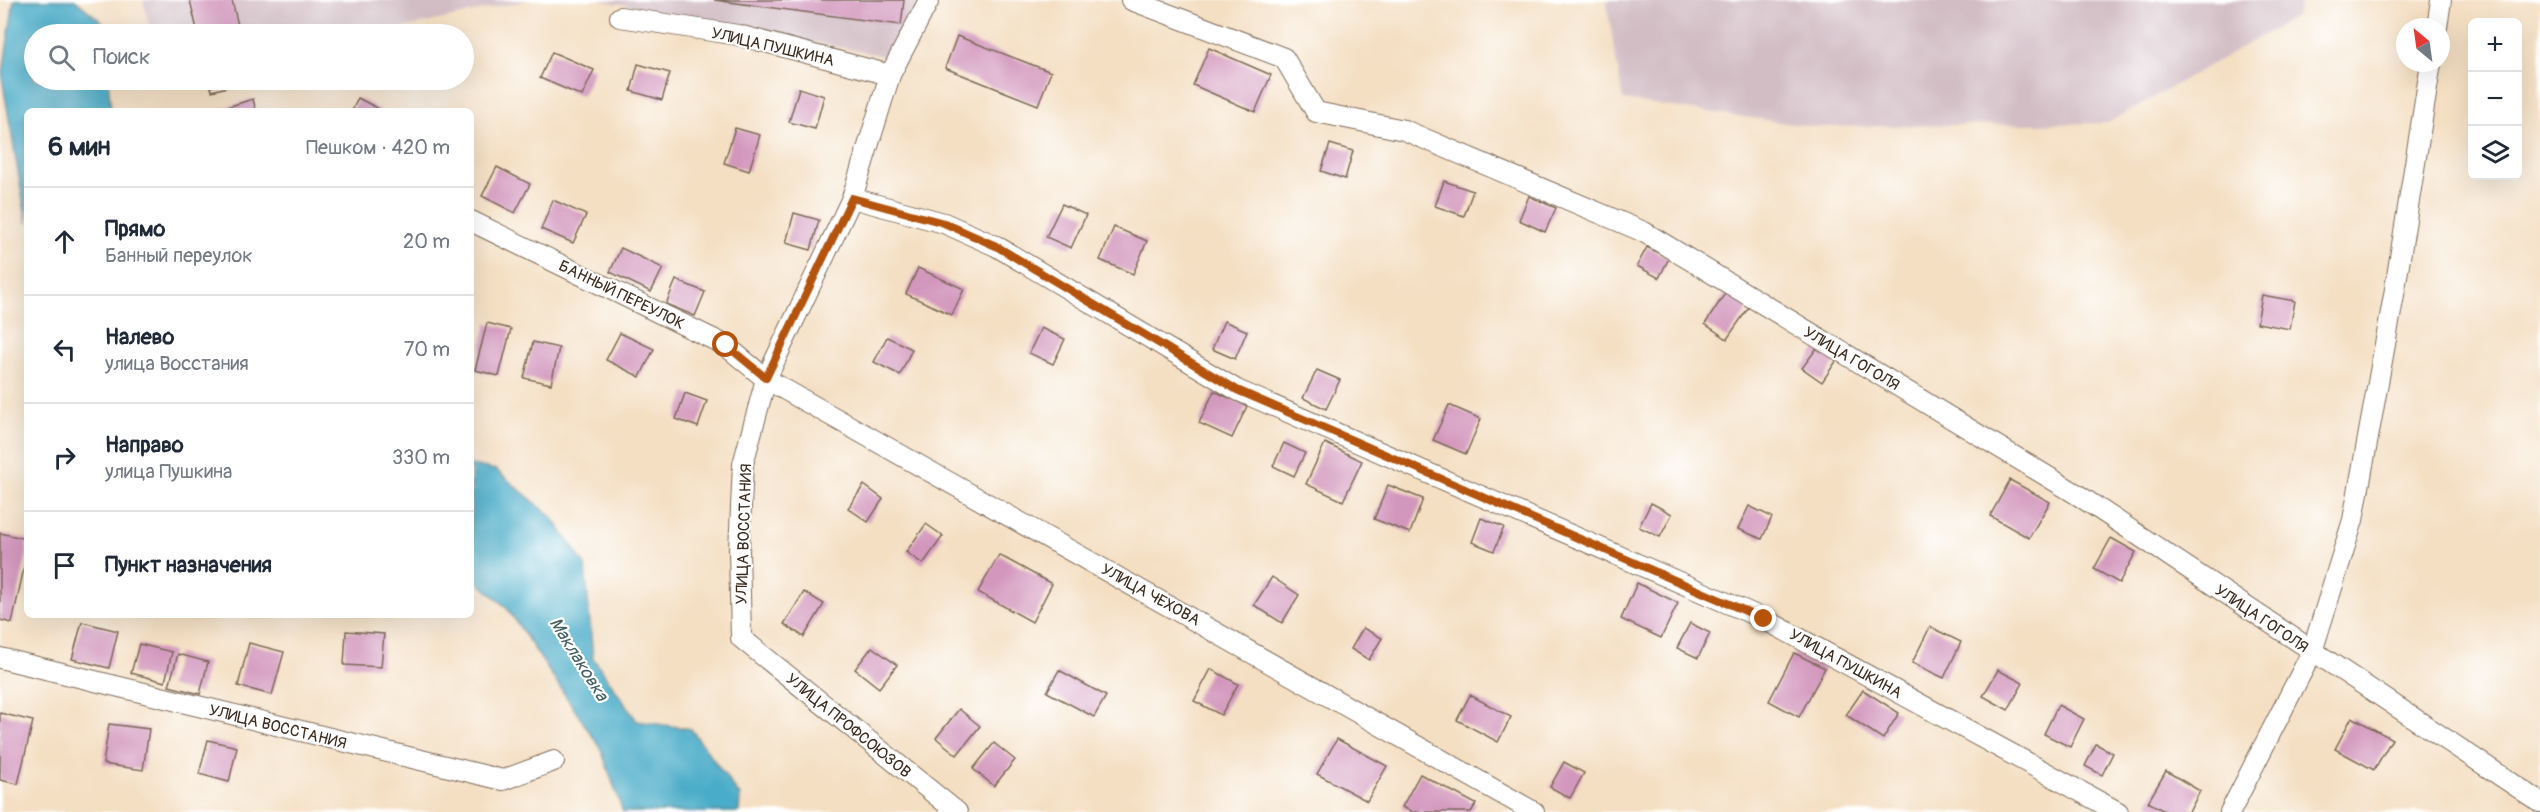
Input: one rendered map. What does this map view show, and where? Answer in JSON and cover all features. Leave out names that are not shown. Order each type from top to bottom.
[{"type":"street","name":"УЛИЦА ВОССТАНИЯ","points":[[741,638],[739,550],[742,464],[766,378],[852,198],[890,75],[928,0]]},
{"type":"street","name":"УЛИЦА ГОГОЛЯ","points":[[1131,0],[1284,58],[1316,112],[1404,130],[1644,232],[2078,495],[2540,802]]},
{"type":"street","points":[[2438,18],[2441,0]]},
{"type":"street","name":"УЛИЦА ПУШКИНА","points":[[620,17],[738,35],[890,75]]},
{"type":"street","points":[[2230,812],[2312,652],[2353,520],[2394,295],[2430,72]]},
{"type":"street","name":"УЛИЦА ПУШКИНА","points":[[852,198],[944,223],[996,246],[1237,390],[1764,619],[2118,812]]},
{"type":"street","name":"БАННЫЙ ПЕРЕУЛОК","points":[[474,222],[726,345],[766,378]]},
{"type":"street","name":"УЛИЦА ЧЕХОВА","points":[[766,378],[1534,812]]},
{"type":"street","name":"УЛИЦА ПРОФСОЮЗОВ","points":[[741,638],[957,812]]},
{"type":"street","name":"УЛИЦА ВОССТАНИЯ","points":[[0,658],[503,780],[554,761]]},
{"type":"shaded area","points":[[143,0],[528,0],[421,24],[149,24]]},
{"type":"shaded area","points":[[599,0],[932,0],[894,58]]},
{"type":"shaded area","points":[[1606,0],[2302,0],[2295,17],[2108,123],[1815,127],[1623,100]]},
{"type":"water","points":[[14,0],[75,0],[103,23],[24,24],[24,90],[109,90],[111,108],[24,108],[24,206],[2,78]]},
{"type":"water","name":"Маклаковка","points":[[474,466],[496,470],[552,517],[585,565],[593,658],[637,721],[691,729],[740,796],[739,812],[623,812],[601,749],[507,608],[474,579]]},
{"type":"building","points":[[190,0],[232,0],[238,24],[196,24]]},
{"type":"building","points":[[714,0],[904,0],[901,25]]},
{"type":"building","points":[[957,36],[1051,72],[1038,105],[945,68]]},
{"type":"building","points":[[1209,48],[1271,75],[1255,112],[1193,85]]},
{"type":"building","points":[[552,52],[594,70],[582,96],[540,78]]},
{"type":"building","points":[[638,64],[670,73],[662,100],[631,91]]},
{"type":"building","points":[[799,88],[824,96],[815,129],[789,122]]},
{"type":"building","points":[[358,98],[377,108],[353,108]]},
{"type":"building","points":[[253,99],[255,108],[224,108]]},
{"type":"building","points":[[735,128],[760,135],[749,171],[724,163]]},
{"type":"building","points":[[1330,144],[1353,151],[1345,179],[1321,171]]},
{"type":"building","points":[[497,167],[530,184],[515,213],[482,196]]},
{"type":"building","points":[[1444,181],[1473,191],[1464,216],[1435,206]]},
{"type":"building","points":[[1529,196],[1556,208],[1545,232],[1519,220]]},
{"type":"building","points":[[553,200],[586,215],[573,243],[541,229]]},
{"type":"building","points":[[1062,204],[1086,215],[1071,248],[1046,237]]},
{"type":"building","points":[[794,213],[819,220],[811,250],[786,243]]},
{"type":"building","points":[[1114,227],[1147,241],[1133,274],[1100,260]]},
{"type":"building","points":[[1647,247],[1669,258],[1659,278],[1637,266]]},
{"type":"building","points":[[621,248],[663,268],[651,292],[610,272]]},
{"type":"building","points":[[918,268],[964,289],[952,315],[906,294]]},
{"type":"building","points":[[676,280],[705,292],[695,316],[666,304]]},
{"type":"building","points":[[1726,292],[1749,307],[1727,339],[1705,324]]},
{"type":"building","points":[[2262,295],[2295,301],[2290,329],[2257,323]]},
{"type":"building","points":[[1224,321],[1247,331],[1235,359],[1212,349]]},
{"type":"building","points":[[487,323],[511,329],[499,376],[475,370]]},
{"type":"building","points":[[1041,328],[1065,339],[1053,364],[1029,353]]},
{"type":"building","points":[[620,333],[654,349],[640,377],[606,360]]},
{"type":"building","points":[[887,337],[912,349],[900,375],[874,362]]},
{"type":"building","points":[[533,342],[559,348],[551,384],[524,378]]},
{"type":"building","points":[[1820,344],[1839,357],[1822,382],[1802,368]]},
{"type":"building","points":[[1317,370],[1340,380],[1326,409],[1303,398]]},
{"type":"building","points":[[1214,391],[1247,406],[1232,438],[1199,423]]},
{"type":"building","points":[[685,393],[707,401],[698,427],[676,419]]},
{"type":"building","points":[[1449,405],[1481,419],[1466,454],[1433,440]]},
{"type":"building","points":[[1284,443],[1305,453],[1294,476],[1273,466]]},
{"type":"building","points":[[1325,443],[1362,461],[1343,501],[1306,484]]},
{"type":"building","points":[[2010,480],[2050,502],[2029,538],[1990,516]]},
{"type":"building","points":[[864,485],[883,499],[868,522],[848,508]]},
{"type":"building","points":[[1388,485],[1423,499],[1410,533],[1374,519]]},
{"type":"building","points":[[1651,503],[1672,514],[1660,537],[1639,527]]},
{"type":"building","points":[[1749,506],[1772,517],[1762,539],[1738,529]]},
{"type":"building","points":[[1481,518],[1504,527],[1494,551],[1472,542]]},
{"type":"building","points":[[926,524],[943,536],[923,564],[906,552]]},
{"type":"building","points":[[0,533],[24,538],[24,568],[12,623],[0,620]]},
{"type":"building","points":[[2111,538],[2136,552],[2119,583],[2094,569]]},
{"type":"building","points":[[999,555],[1052,584],[1032,622],[978,592]]},
{"type":"building","points":[[1272,577],[1299,595],[1282,623],[1254,605]]},
{"type":"building","points":[[1637,583],[1678,603],[1661,638],[1621,619]]},
{"type":"building","points":[[804,592],[824,604],[804,637],[784,624]]},
{"type":"building","points":[[82,622],[118,631],[109,668],[72,659]]},
{"type":"building","points":[[1690,623],[1710,633],[1698,658],[1677,648]]},
{"type":"building","points":[[1930,627],[1961,642],[1944,678],[1912,663]]},
{"type":"building","points":[[1363,628],[1382,638],[1369,660],[1351,649]]},
{"type":"building","points":[[346,631],[384,634],[381,667],[344,665]]},
{"type":"building","points":[[249,643],[284,652],[272,695],[238,686]]},
{"type":"building","points":[[139,644],[172,652],[165,682],[131,673]]},
{"type":"building","points":[[872,647],[897,665],[879,688],[855,669]]},
{"type":"building","points":[[1794,653],[1825,668],[1799,717],[1769,701]]},
{"type":"building","points":[[178,654],[208,662],[200,694],[169,686]]},
{"type":"building","points":[[1211,669],[1238,684],[1221,715],[1194,701]]},
{"type":"building","points":[[1059,670],[1106,696],[1094,717],[1047,692]]},
{"type":"building","points":[[1998,670],[2023,683],[2008,710],[1983,696]]},
{"type":"building","points":[[1863,690],[1899,713],[1883,739],[1846,715]]},
{"type":"building","points":[[1470,695],[1511,717],[1498,742],[1457,720]]},
{"type":"building","points":[[2058,705],[2084,719],[2070,747],[2044,734]]},
{"type":"building","points":[[959,709],[980,726],[957,755],[936,738]]},
{"type":"building","points":[[0,713],[33,721],[18,784],[0,780]]},
{"type":"building","points":[[2352,717],[2392,739],[2374,770],[2335,749]]},
{"type":"building","points":[[109,724],[149,729],[143,770],[103,764]]},
{"type":"building","points":[[1337,739],[1387,766],[1367,801],[1317,774]]},
{"type":"building","points":[[208,740],[237,747],[229,782],[199,774]]},
{"type":"building","points":[[994,743],[1015,760],[994,786],[973,769]]},
{"type":"building","points":[[2096,744],[2113,753],[2102,775],[2085,766]]},
{"type":"building","points":[[1564,762],[1584,773],[1570,798],[1550,787]]},
{"type":"building","points":[[2166,771],[2200,791],[2189,812],[2166,812],[2148,802]]},
{"type":"building","points":[[1420,774],[1476,804],[1471,812],[1413,812],[1402,807]]},
{"type":"route","points":[[726,345],[766,378],[852,198],[944,223],[996,246],[1237,390],[1764,619]]}]
